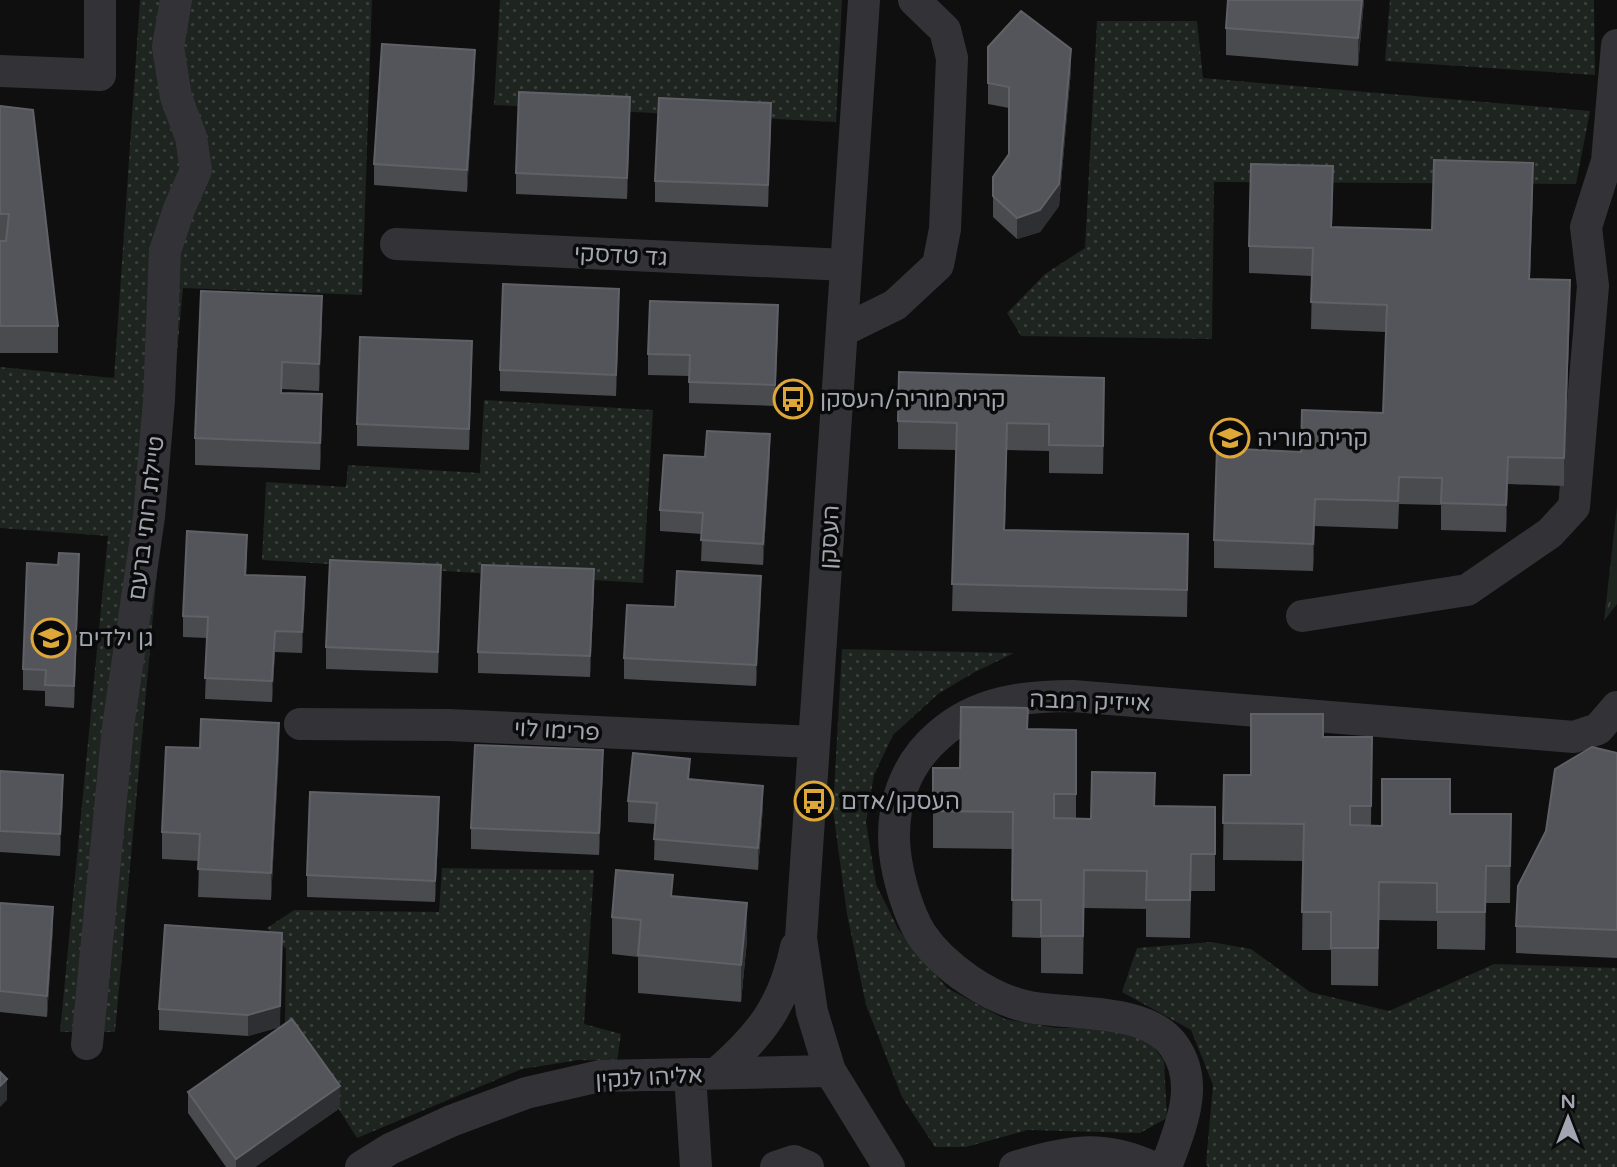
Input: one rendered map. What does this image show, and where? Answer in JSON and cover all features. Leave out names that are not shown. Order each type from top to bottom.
[{"type":"street","points":[[0,71],[100,75],[100,0]]},
{"type":"street","name":"טיילת רותי ברעם","points":[[87,1044],[118,727],[149,517],[159,400],[165,251],[195,170],[191,137],[176,97],[167,47],[176,0]]},
{"type":"street","name":"העסקן","points":[[864,0],[802,914],[803,960],[812,1012],[830,1071],[889,1167]]},
{"type":"street","points":[[842,331],[895,305],[938,265],[945,229],[952,58],[945,30],[932,5]]},
{"type":"street","points":[[1302,615],[1467,590],[1550,533],[1574,507],[1593,286],[1586,227],[1607,161],[1617,46]]},
{"type":"street","name":"גד טדסקי","points":[[396,244],[846,265]]},
{"type":"street","name":"אייזיק רמבה","points":[[1166,1167],[1188,1095],[1186,1071],[1174,1045],[1155,1028],[1126,1019],[1028,1007],[1000,998],[969,981],[921,934],[898,874],[893,831],[898,800],[907,775],[923,749],[945,729],[971,713],[1002,701],[1033,696],[1073,696],[1574,737],[1598,729],[1617,706]]},
{"type":"street","name":"פרימו לוי","points":[[300,724],[448,725],[813,742]]},
{"type":"street","points":[[696,1167],[704,1074],[749,1045],[768,1020],[784,991],[793,965],[802,914]]},
{"type":"street","name":"אליהו לנקין","points":[[361,1167],[390,1149],[451,1121],[526,1093],[600,1076],[830,1071]]},
{"type":"street","points":[[1015,1167],[1057,1154],[1088,1151],[1128,1156],[1152,1167]]},
{"type":"street","points":[[776,1167],[794,1161],[808,1167]]},
{"type":"green space","points":[[140,0],[372,0],[362,295],[183,288],[115,1032],[60,1032],[108,536],[0,528],[0,367],[114,378]]},
{"type":"green space","points":[[500,0],[842,0],[836,122],[494,105]]},
{"type":"green space","points":[[1390,0],[1594,0],[1595,75],[1385,61]]},
{"type":"green space","points":[[1097,21],[1197,21],[1203,78],[1590,111],[1576,184],[1214,182],[1212,339],[1021,336],[1007,313],[1045,274],[1085,248]]},
{"type":"green space","points":[[484,400],[653,410],[643,583],[262,560],[266,482],[346,487],[348,465],[480,473]]},
{"type":"green space","points":[[1617,506],[1617,604],[1604,621]]},
{"type":"green space","points":[[842,649],[1014,653],[938,694],[893,735],[874,775],[866,822],[876,884],[898,929],[947,988],[1005,1019],[1057,1028],[1121,1028],[1150,1042],[1164,1061],[1167,1118],[1140,1133],[1028,1130],[966,1147],[935,1147],[902,1097],[866,1005],[847,914],[833,810]]},
{"type":"green space","points":[[442,868],[594,870],[584,1024],[621,1034],[617,1061],[579,1060],[522,1069],[357,1138],[285,1024],[286,949],[267,928],[294,910],[439,912]]},
{"type":"green space","points":[[1211,942],[1251,949],[1310,992],[1389,1011],[1494,964],[1617,968],[1617,1167],[1208,1167],[1206,1163],[1213,1085],[1191,1030],[1122,992],[1137,948]]},
{"type":"building","points":[[1228,0],[1362,0],[1358,38],[1226,28]]},
{"type":"building","points":[[1021,11],[1071,49],[1059,184],[1040,210],[1017,218],[993,196],[993,177],[1009,154],[1009,87],[988,83],[988,47]]},
{"type":"building","points":[[382,44],[475,50],[467,170],[374,164]]},
{"type":"building","points":[[519,92],[630,97],[627,178],[516,173]]},
{"type":"building","points":[[659,98],[771,103],[768,185],[655,181]]},
{"type":"building","points":[[0,106],[33,110],[58,326],[0,326],[0,241],[6,241],[9,214],[0,214]]},
{"type":"building","points":[[1434,160],[1533,163],[1529,279],[1570,280],[1564,458],[1508,457],[1506,505],[1441,503],[1442,478],[1399,477],[1398,501],[1315,499],[1313,544],[1214,540],[1217,448],[1301,452],[1302,410],[1383,413],[1387,305],[1311,302],[1313,248],[1249,246],[1251,164],[1333,166],[1331,227],[1432,230]]},
{"type":"building","points":[[503,284],[619,289],[616,375],[500,370]]},
{"type":"building","points":[[201,291],[322,296],[319,364],[282,362],[281,393],[322,394],[320,443],[195,438]]},
{"type":"building","points":[[650,301],[778,305],[775,385],[689,382],[690,355],[648,354]]},
{"type":"building","points":[[360,337],[472,341],[469,429],[357,424]]},
{"type":"building","points":[[899,372],[1104,378],[1103,446],[1049,445],[1049,424],[1007,423],[1004,530],[1188,534],[1187,590],[952,584],[957,423],[898,421]]},
{"type":"building","points":[[707,431],[770,434],[763,544],[701,540],[703,513],[660,510],[664,455],[705,457]]},
{"type":"building","points":[[187,531],[247,535],[245,575],[305,577],[302,632],[275,631],[272,681],[205,678],[208,617],[183,616]]},
{"type":"building","name":"גן ילדים","points":[[59,553],[79,554],[74,686],[45,685],[46,670],[23,669],[27,563],[58,565]]},
{"type":"building","points":[[330,560],[441,565],[438,652],[326,647]]},
{"type":"building","points":[[482,565],[594,569],[590,656],[478,652]]},
{"type":"building","points":[[677,571],[761,576],[756,665],[624,658],[627,605],[675,607]]},
{"type":"building","points":[[961,707],[1028,708],[1027,729],[1076,730],[1076,794],[1054,794],[1054,818],[1091,819],[1092,772],[1155,773],[1154,806],[1215,807],[1215,854],[1191,854],[1190,900],[1146,900],[1147,871],[1084,870],[1083,936],[1041,936],[1041,900],[1012,900],[1013,812],[933,811],[933,768],[960,768]]},
{"type":"building","points":[[1251,714],[1323,714],[1323,737],[1372,737],[1371,806],[1350,806],[1350,825],[1382,826],[1382,779],[1450,779],[1450,814],[1511,814],[1510,866],[1486,866],[1485,912],[1437,912],[1437,883],[1379,882],[1378,948],[1331,948],[1331,912],[1302,912],[1304,824],[1223,823],[1224,775],[1251,775]]},
{"type":"building","points":[[201,719],[279,723],[271,873],[198,869],[200,834],[162,832],[166,747],[200,748]]},
{"type":"building","points":[[475,745],[603,750],[599,833],[471,828]]},
{"type":"building","points":[[1592,747],[1617,753],[1617,930],[1516,926],[1518,886],[1546,831],[1555,769]]},
{"type":"building","points":[[633,753],[690,759],[688,779],[763,786],[758,848],[654,839],[657,803],[628,801]]},
{"type":"building","points":[[0,771],[63,775],[60,834],[0,831]]},
{"type":"building","points":[[310,792],[439,797],[435,881],[307,875]]},
{"type":"building","points":[[616,870],[673,875],[671,896],[747,903],[741,965],[638,955],[641,920],[612,917]]},
{"type":"building","points":[[0,903],[53,907],[47,996],[0,991]]},
{"type":"building","points":[[165,925],[282,933],[280,1006],[248,1015],[159,1009]]},
{"type":"building","points":[[292,1019],[340,1086],[236,1159],[188,1092]]},
{"type":"building","points":[[0,1072],[7,1079],[0,1086]]},
{"type":"place","name":"קרית מוריה/העסקן","points":[[793,399]]},
{"type":"place","name":"קרית מוריה","points":[[1230,438]]},
{"type":"place","name":"גן ילדים","points":[[51,638]]},
{"type":"place","name":"העסקן/אדם","points":[[814,801]]}]
